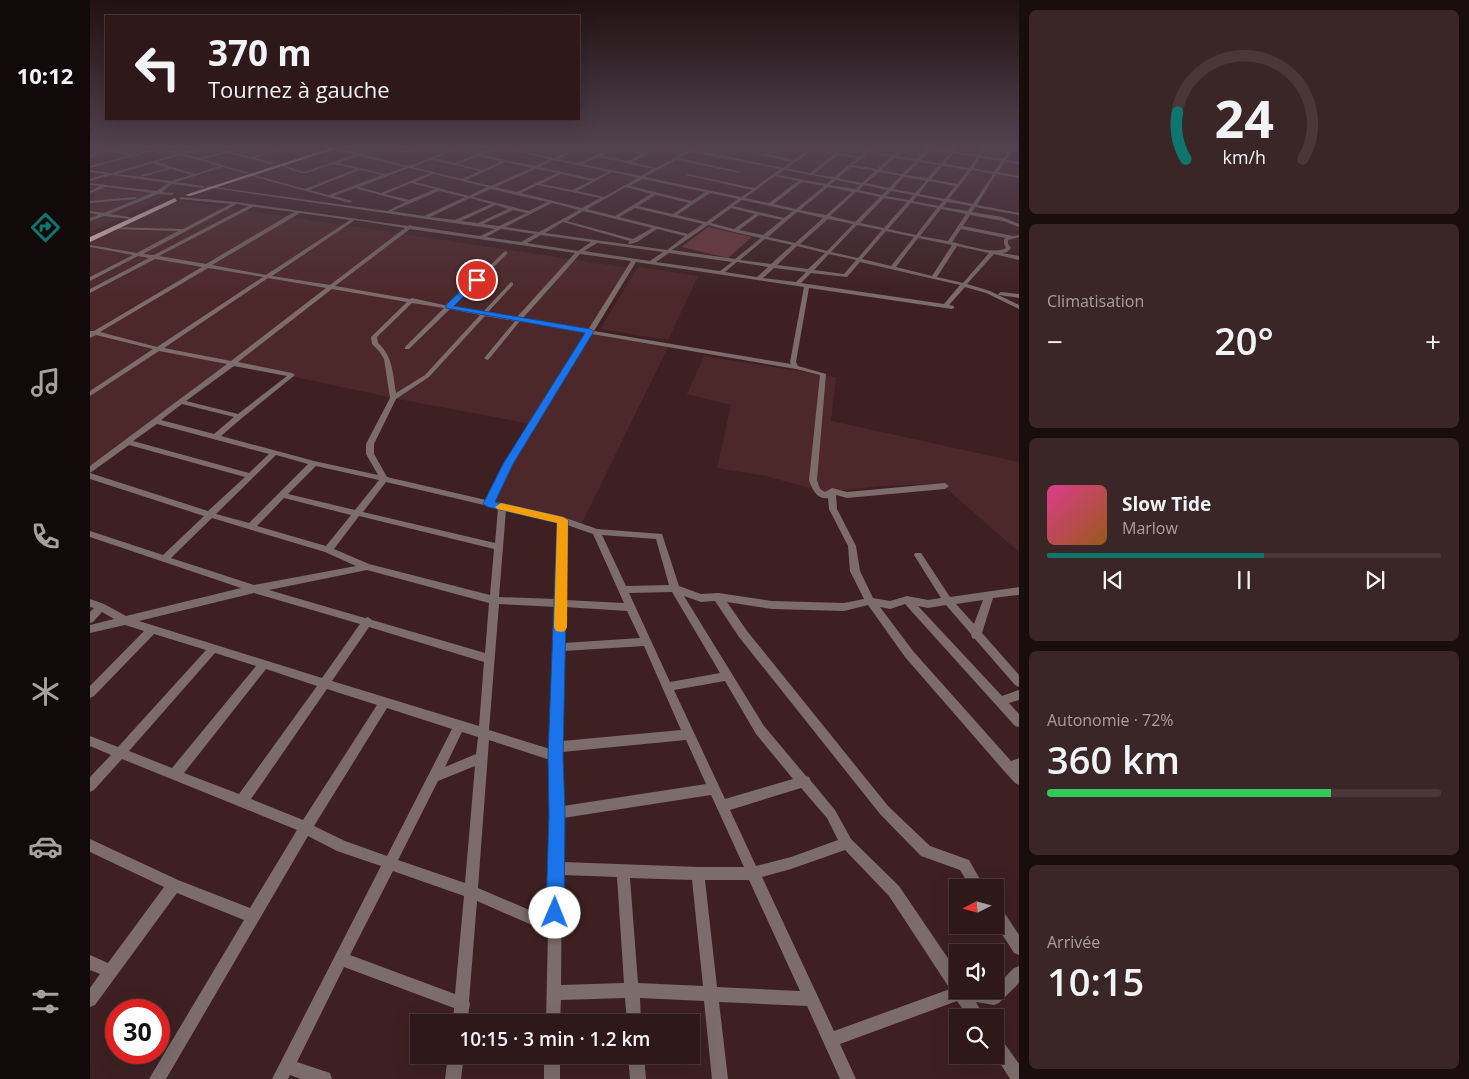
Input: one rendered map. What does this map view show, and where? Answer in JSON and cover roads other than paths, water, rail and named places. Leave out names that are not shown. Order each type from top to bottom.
[{"type":"highway","points":[[90,238],[128,218],[174,198]]},
{"type":"highway","points":[[90,238],[174,198]]},
{"type":"street","points":[[198,198],[354,219],[952,307]]},
{"type":"street","points":[[288,198],[845,276],[913,198]]},
{"type":"street","points":[[314,202],[323,198]]},
{"type":"street","points":[[338,198],[388,212],[418,198]]},
{"type":"street","points":[[396,198],[410,202]]},
{"type":"street","points":[[90,470],[234,364],[408,228],[424,217],[466,198]]},
{"type":"street","points":[[474,198],[531,213]]},
{"type":"street","points":[[536,198],[689,236]]},
{"type":"street","points":[[521,244],[603,198]]},
{"type":"street","points":[[615,218],[647,198]]},
{"type":"street","points":[[667,202],[672,198]]},
{"type":"street","points":[[674,198],[693,203]]},
{"type":"street","points":[[674,215],[700,198]]},
{"type":"street","points":[[738,198],[1019,258]]},
{"type":"street","points":[[770,205],[778,198]]},
{"type":"street","points":[[721,273],[812,198]]},
{"type":"street","points":[[758,279],[848,198]]},
{"type":"street","points":[[797,284],[881,198]]},
{"type":"street","points":[[894,198],[1006,220]]},
{"type":"street","points":[[937,198],[1019,214]]},
{"type":"street","points":[[949,244],[977,198]]},
{"type":"street","points":[[981,198],[997,216],[1019,226]]},
{"type":"street","points":[[90,202],[138,199]]},
{"type":"street","points":[[90,220],[138,199]]},
{"type":"street","points":[[651,263],[741,199]]},
{"type":"street","points":[[892,268],[945,200]]},
{"type":"street","points":[[480,238],[551,202]]},
{"type":"street","points":[[90,279],[236,203]]},
{"type":"street","points":[[306,213],[321,203]]},
{"type":"street","points":[[456,222],[495,204]]},
{"type":"street","points":[[90,291],[251,205]]},
{"type":"street","points":[[634,206],[964,285],[988,292],[1018,305]]},
{"type":"street","points":[[654,211],[660,206]]},
{"type":"street","points":[[730,207],[786,220]]},
{"type":"street","points":[[478,225],[513,208]]},
{"type":"street","points":[[90,212],[128,218]]},
{"type":"street","points":[[92,333],[298,212]]},
{"type":"street","points":[[734,231],[758,214]]},
{"type":"street","points":[[90,394],[354,219]]},
{"type":"street","points":[[564,221],[634,241]]},
{"type":"street","points":[[960,227],[1017,237]]},
{"type":"street","points":[[114,228],[185,230]]},
{"type":"street","points":[[627,245],[656,228]]},
{"type":"street","points":[[944,306],[992,253],[1005,251],[1009,248],[1006,244],[1006,239],[1017,237]]},
{"type":"street","points":[[487,358],[578,253],[596,241]]},
{"type":"street","points":[[933,278],[955,245]]},
{"type":"street","points":[[90,246],[483,312],[796,367],[823,374],[814,480],[820,494],[825,496],[832,492],[847,495],[945,486]]},
{"type":"street","points":[[407,348],[505,253]]},
{"type":"street","points":[[488,504],[508,464],[634,261]]},
{"type":"street","points":[[384,479],[370,454],[370,444],[393,398],[427,376],[510,284]]},
{"type":"street","points":[[796,367],[793,362],[807,286]]},
{"type":"street","points":[[988,292],[1019,296]]},
{"type":"street","points":[[393,398],[388,359],[375,344],[374,337],[412,300]]},
{"type":"street","points":[[92,333],[292,375],[239,416],[216,437]]},
{"type":"street","points":[[181,402],[239,416]]},
{"type":"street","points":[[155,421],[314,463],[563,520],[596,532],[659,536],[674,588],[760,730],[831,814],[847,843],[894,891],[949,975]]},
{"type":"street","points":[[127,442],[250,476]]},
{"type":"street","points":[[164,560],[275,452]]},
{"type":"street","points":[[250,527],[314,463]]},
{"type":"street","points":[[90,476],[211,516],[328,550],[367,568],[494,600],[630,607]]},
{"type":"street","points":[[328,550],[384,479]]},
{"type":"street","points":[[832,492],[833,510],[852,546],[855,571],[870,600],[910,654],[1014,766],[1019,779]]},
{"type":"street","points":[[282,495],[498,547]]},
{"type":"street","points":[[461,1014],[502,507]]},
{"type":"street","points":[[553,1014],[557,813],[556,752],[563,520]]},
{"type":"street","points":[[596,532],[848,1079]]},
{"type":"street","points":[[90,534],[254,589],[368,621],[490,659]]},
{"type":"street","points":[[918,555],[946,600],[1019,682]]},
{"type":"street","points":[[90,629],[254,589],[367,568]]},
{"type":"street","points":[[623,590],[674,588],[701,598],[718,597],[772,605],[844,607],[870,600],[890,606],[907,600],[928,604],[1019,591]]},
{"type":"street","points":[[976,635],[989,595]]},
{"type":"street","points":[[718,597],[744,634],[884,810],[926,851],[964,865],[973,879]]},
{"type":"street","points":[[907,600],[1019,722]]},
{"type":"street","points":[[90,603],[102,607],[126,621],[460,726],[556,752],[689,734]]},
{"type":"street","points":[[90,619],[102,607]]},
{"type":"street","points":[[242,801],[368,621]]},
{"type":"street","points":[[90,694],[152,629]]},
{"type":"street","points":[[560,647],[646,642]]},
{"type":"street","points":[[90,786],[214,648]]},
{"type":"street","points":[[175,774],[264,664]]},
{"type":"street","points":[[668,687],[726,676]]},
{"type":"street","points":[[1000,702],[1019,695]]},
{"type":"street","points":[[157,1079],[252,916],[385,702]]},
{"type":"street","points":[[324,1079],[283,1073],[460,726]]},
{"type":"street","points":[[90,741],[242,801],[342,846],[471,892],[555,928]]},
{"type":"street","points":[[434,777],[482,757]]},
{"type":"street","points":[[722,806],[805,781]]},
{"type":"street","points":[[557,813],[714,789]]},
{"type":"street","points":[[556,868],[698,874],[753,873],[791,863],[847,843]]},
{"type":"street","points":[[90,845],[174,884],[252,916]]},
{"type":"street","points":[[623,871],[634,1014]]},
{"type":"street","points":[[698,874],[720,1079]]},
{"type":"street","points":[[90,1000],[174,884]]},
{"type":"street","points":[[1004,925],[1019,948]]},
{"type":"street","points":[[341,959],[463,1004]]},
{"type":"street","points":[[90,962],[110,972]]},
{"type":"street","points":[[1004,988],[1019,973]]},
{"type":"street","points":[[554,993],[632,990],[811,999]]},
{"type":"street","points":[[830,1040],[949,994]]},
{"type":"street","points":[[1004,1056],[1019,1078]]},
{"type":"street","points":[[453,1079],[455,1064]]},
{"type":"street","points":[[552,1064],[552,1079]]},
{"type":"street","points":[[637,1064],[638,1079]]}]
